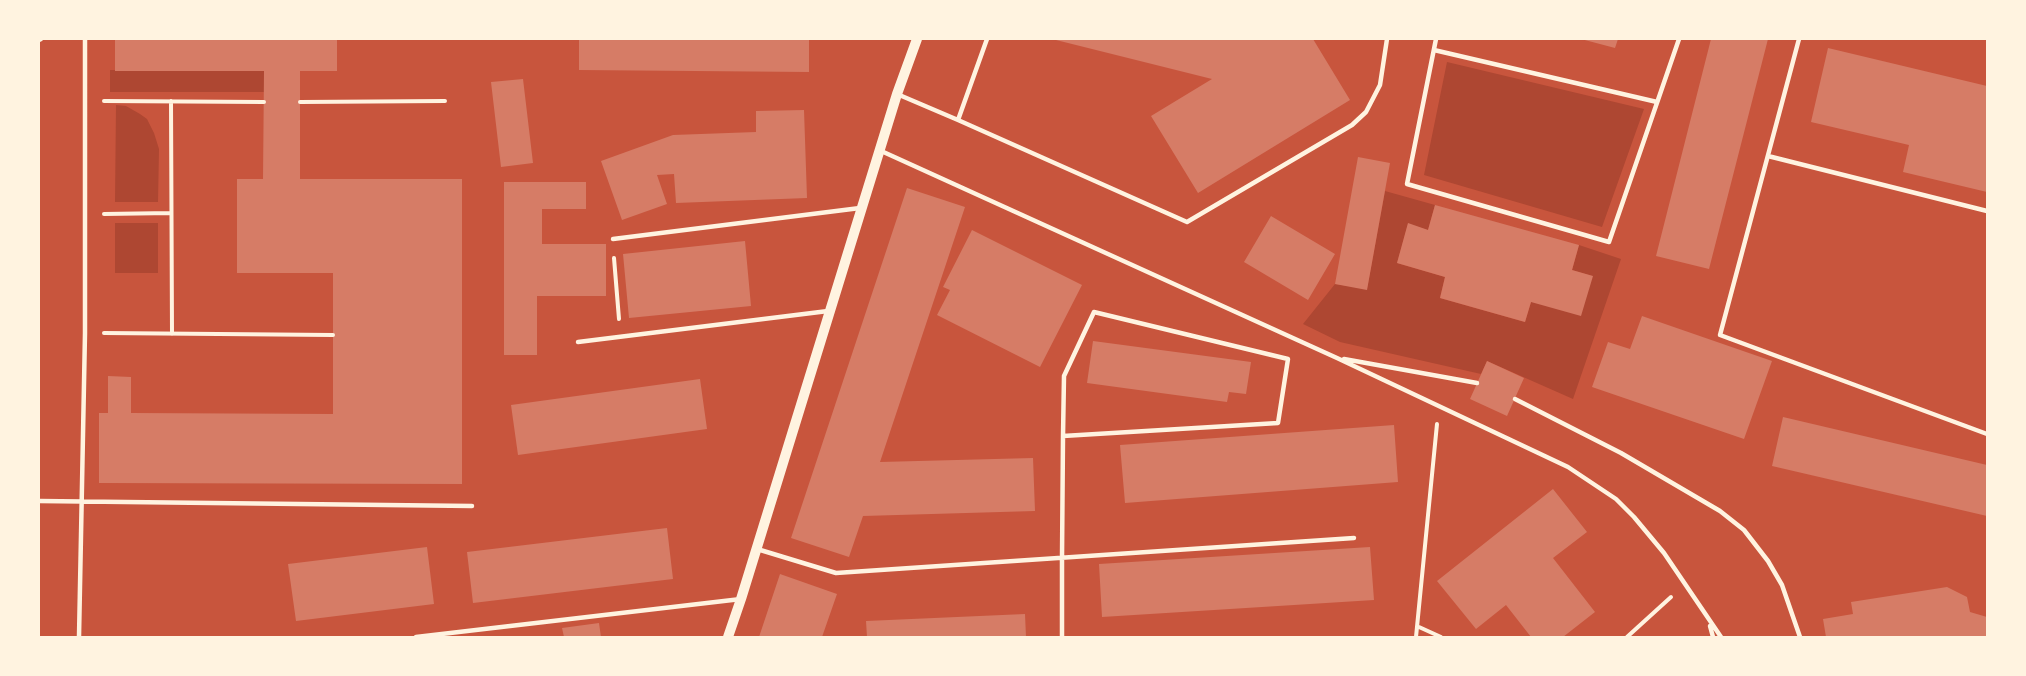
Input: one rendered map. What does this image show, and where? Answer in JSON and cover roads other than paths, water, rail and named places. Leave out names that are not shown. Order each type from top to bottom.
[{"type":"street","points":[[728,637],[879,150],[917,39]]},
{"type":"lane","points":[[79,637],[85,333],[85,39]]},
{"type":"lane","points":[[958,120],[987,39]]},
{"type":"lane","points":[[897,94],[1187,222],[1352,125],[1366,112],[1380,84],[1387,39]]},
{"type":"lane","points":[[1436,39],[1407,184],[1609,242],[1679,39]]},
{"type":"lane","points":[[1799,39],[1720,335],[1987,434]]},
{"type":"lane","points":[[1434,50],[1657,102]]},
{"type":"lane","points":[[879,150],[1337,358],[1568,467],[1616,499],[1634,517],[1664,553],[1721,637]]},
{"type":"lane","points":[[1768,156],[1987,211]]},
{"type":"lane","points":[[613,239],[862,208]]},
{"type":"lane","points":[[578,342],[830,310]]},
{"type":"lane","points":[[1062,637],[1062,558],[1063,436],[1064,376],[1094,312],[1288,359],[1278,423],[1063,436]]},
{"type":"lane","points":[[1337,358],[1477,383]]},
{"type":"lane","points":[[1515,399],[1621,453],[1720,511],[1744,530],[1768,561],[1782,585],[1800,637]]},
{"type":"lane","points":[[39,501],[472,506]]},
{"type":"lane","points":[[757,549],[836,573],[1354,538]]},
{"type":"lane","points":[[416,637],[741,599]]},
{"type":"lane","points":[[1710,623],[1713,637]]}]
